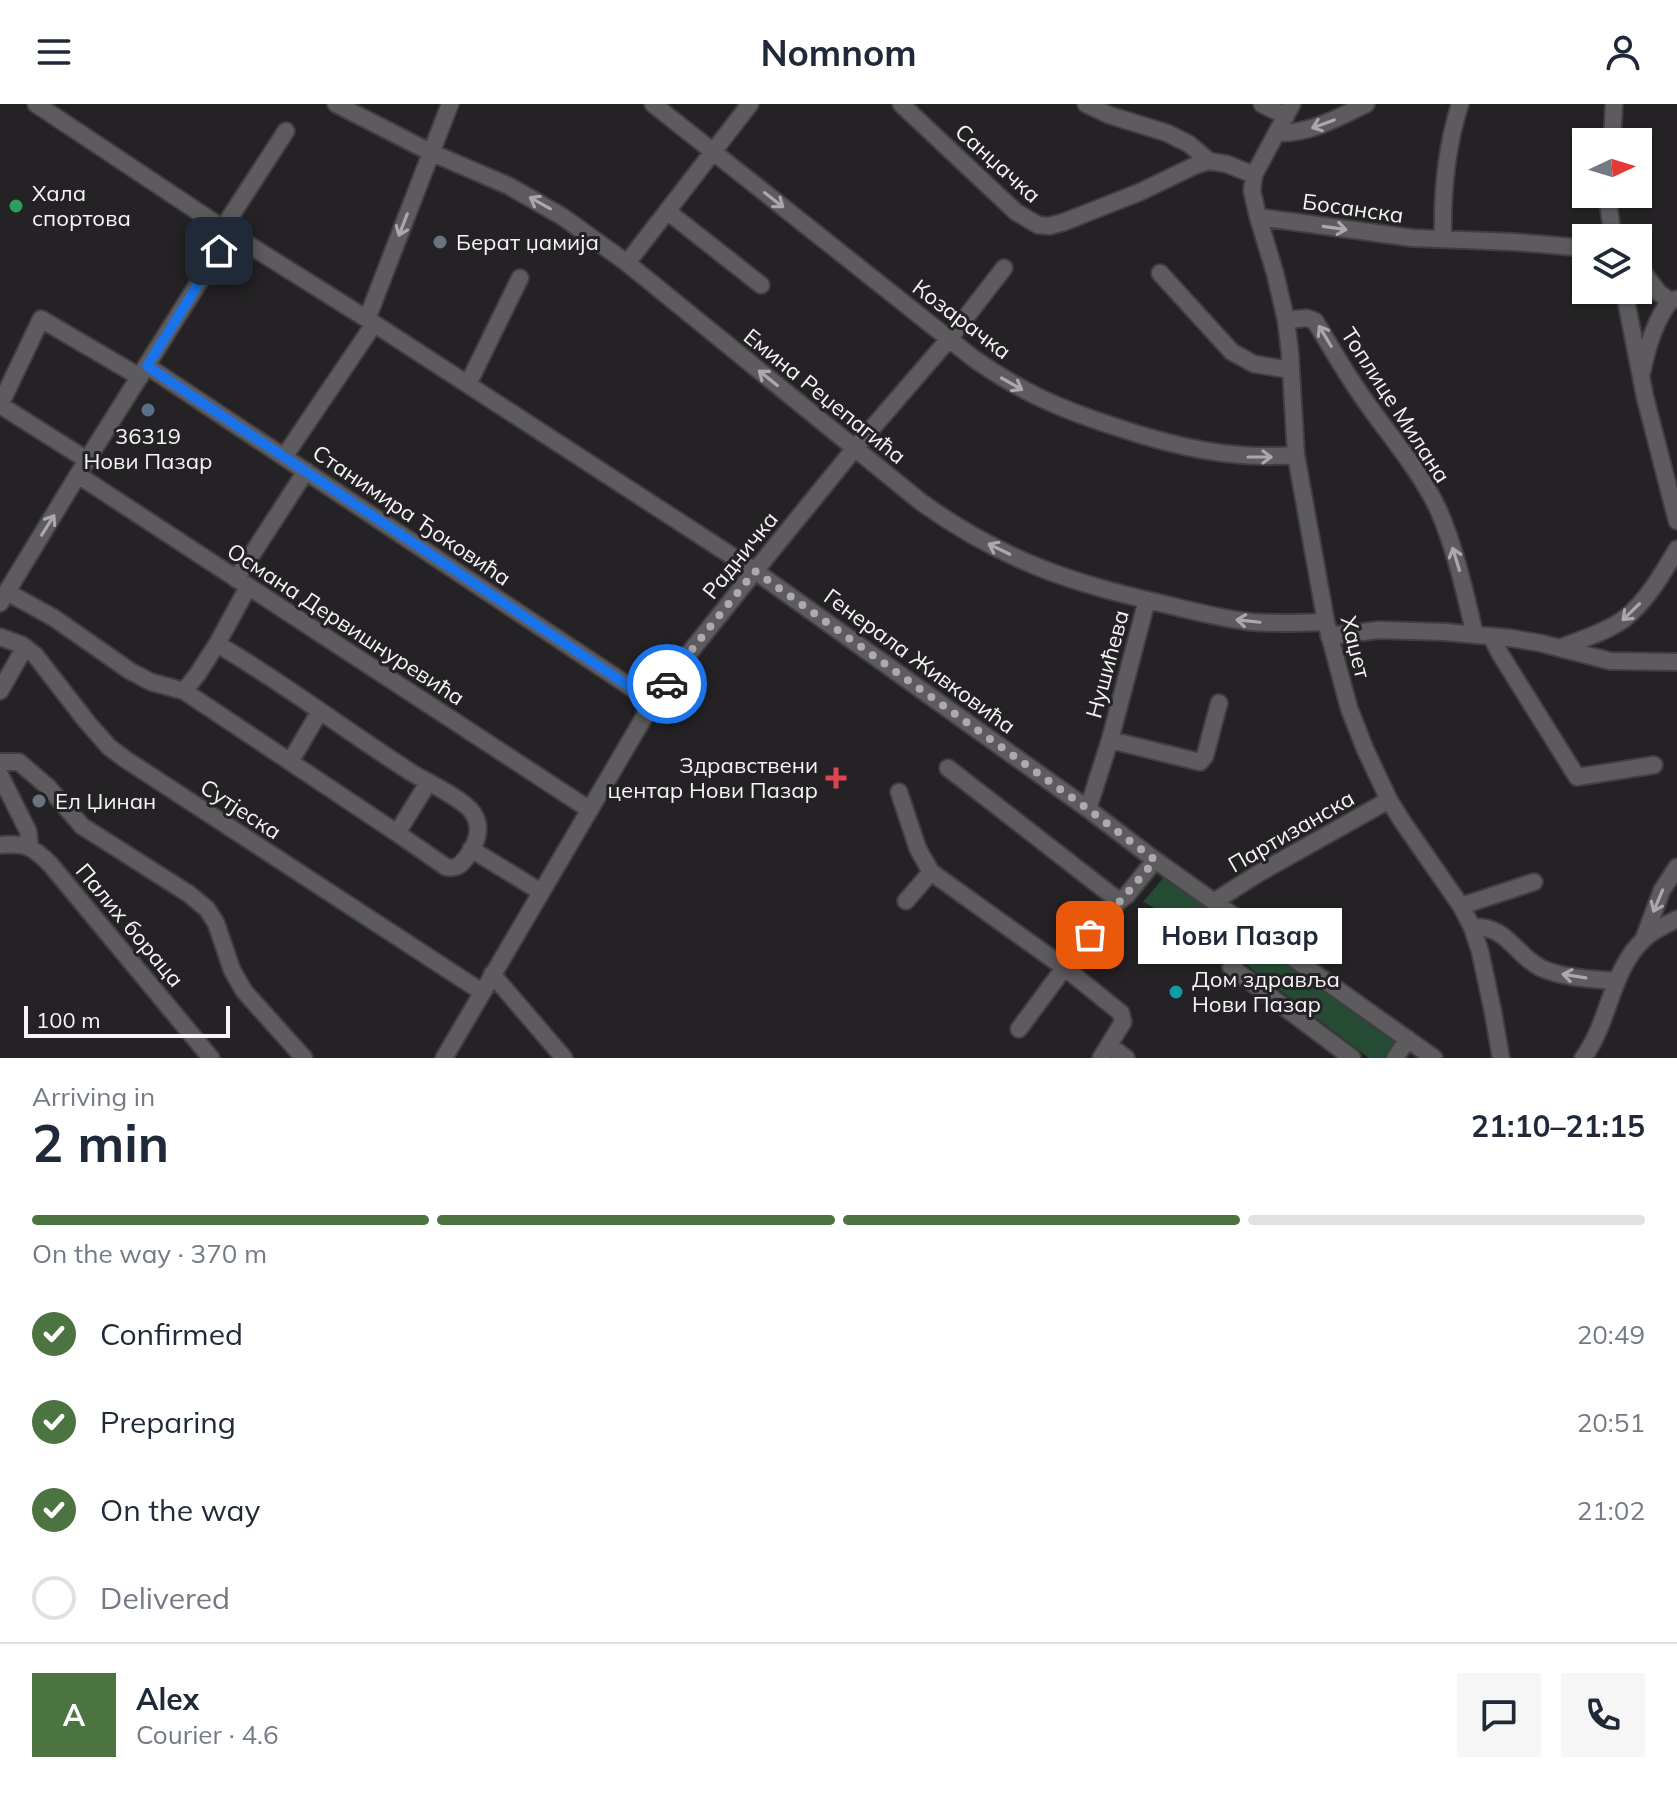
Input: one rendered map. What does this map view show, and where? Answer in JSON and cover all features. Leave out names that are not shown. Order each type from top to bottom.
[{"type":"street","name":"Генерала Живковића","points":[[36,104],[226,231],[755,571],[1434,1058]]},
{"type":"street","name":"Емина Реџепагића","points":[[336,104],[430,152],[509,186],[577,227],[627,263],[921,502],[987,543],[1040,568],[1147,600],[1237,620],[1327,629],[1510,638],[1562,647],[1610,661],[1677,662]]},
{"type":"street","points":[[284,457],[370,322],[450,104]]},
{"type":"street","name":"Козарачка","points":[[653,104],[949,339],[1020,389],[1056,406],[1162,442],[1257,457],[1296,455]]},
{"type":"street","points":[[627,263],[750,104]]},
{"type":"street","name":"Санџачка","points":[[901,104],[1016,212],[1038,225],[1064,222],[1209,161]]},
{"type":"street","points":[[1086,104],[1109,115],[1167,133],[1189,144],[1209,161],[1227,164],[1254,175],[1289,110],[1262,104]]},
{"type":"street","points":[[1277,133],[1302,131],[1366,104]]},
{"type":"street","points":[[1443,238],[1446,164],[1460,104]]},
{"type":"street","points":[[1613,128],[1614,104]]},
{"type":"street","points":[[219,646],[463,804],[474,814],[478,833],[462,862],[452,868],[446,867],[184,691],[151,682],[54,618],[4,597],[144,371],[286,131]]},
{"type":"street","name":"Хаџет","points":[[1254,175],[1252,191],[1286,320],[1296,455],[1327,629],[1349,708],[1389,800],[1472,927],[1501,1058]]},
{"type":"street","points":[[667,211],[761,285]]},
{"type":"street","name":"Босанска","points":[[1258,217],[1413,238],[1572,247]]},
{"type":"street","name":"Радничка","points":[[444,1058],[653,702],[755,571],[949,339],[1004,268]]},
{"type":"street","points":[[1160,273],[1232,352],[1254,364],[1291,370]]},
{"type":"street","points":[[468,384],[520,278]]},
{"type":"street","points":[[1641,377],[1657,323],[1673,300],[1659,293],[1652,284]]},
{"type":"street","points":[[1627,304],[1641,377],[1677,521]]},
{"type":"street","name":"Топлице Милана","points":[[1286,320],[1307,318],[1315,321],[1356,388],[1421,478],[1439,511],[1483,636],[1506,663],[1577,777],[1654,765]]},
{"type":"street","name":"Станимира Ђоковића","points":[[87,460],[0,405],[41,319],[144,371],[284,457],[653,702]]},
{"type":"street","points":[[184,691],[219,646],[242,583],[306,471]]},
{"type":"street","name":"Османа Дервишнуревића","points":[[78,475],[590,810]]},
{"type":"street","points":[[1562,647],[1625,618],[1652,588],[1677,549]]},
{"type":"street","name":"Нушићева","points":[[1088,809],[1110,740],[1147,600]]},
{"type":"street","name":"Сутјеска","points":[[0,637],[25,647],[43,663],[74,707],[116,753],[482,992]]},
{"type":"street","points":[[0,691],[25,647]]},
{"type":"street","name":"Нушићева","points":[[1110,740],[1200,762],[1205,756],[1219,703]]},
{"type":"street","points":[[290,762],[320,711]]},
{"type":"street","points":[[0,762],[19,762],[48,787],[82,826],[189,894],[207,909],[216,923],[232,970],[244,991],[304,1058]]},
{"type":"street","points":[[948,768],[1119,901]]},
{"type":"street","points":[[0,775],[28,831],[30,847]]},
{"type":"street","points":[[397,833],[428,783]]},
{"type":"street","points":[[899,792],[918,849],[931,872],[1065,968],[1121,1013],[1123,1022],[1106,1052],[1126,1058]]},
{"type":"street","name":"Партизанска","points":[[1215,901],[1389,800]]},
{"type":"street","points":[[0,845],[23,844],[30,847]]},
{"type":"street","name":"Палих бораца","points":[[30,847],[50,864],[211,1058]]},
{"type":"street","points":[[471,849],[541,892]]},
{"type":"street","points":[[1019,1029],[1065,968],[1155,860]]},
{"type":"street","points":[[1583,1058],[1601,1026],[1616,981],[1644,938],[1662,890],[1677,867]]},
{"type":"street","points":[[906,901],[931,872]]},
{"type":"street","points":[[1461,906],[1534,882]]},
{"type":"street","points":[[1644,938],[1677,919]]},
{"type":"street","points":[[1472,927],[1497,931],[1534,964],[1550,972],[1616,981]]},
{"type":"street","points":[[1258,933],[1231,967],[1332,1052],[1352,1058]]},
{"type":"street","points":[[492,974],[562,1057]]},
{"type":"street","points":[[1395,1058],[1408,1039]]},
{"type":"green space","points":[[1170,870],[1401,1034],[1384,1058],[1369,1058],[1178,913],[1168,915],[1143,902]]},
{"type":"way so far","points":[[667,684],[755,571],[1155,860],[1090,935]]},
{"type":"place","name":"Хала спортова","points":[[16,206]]},
{"type":"place","name":"Берат џамија","points":[[440,242]]},
{"type":"place","name":"36319 Нови Пазар","points":[[148,410]]},
{"type":"place","name":"Здравствени центар Нови Пазар","points":[[836,778]]},
{"type":"place","name":"Ел Џинан","points":[[39,801]]},
{"type":"place","name":"Нови Пазар","points":[[1090,935]]},
{"type":"place","name":"Дом здравља Нови Пазар","points":[[1176,992]]},
{"type":"route","points":[[219,251],[147,366],[653,702],[667,684]]}]
